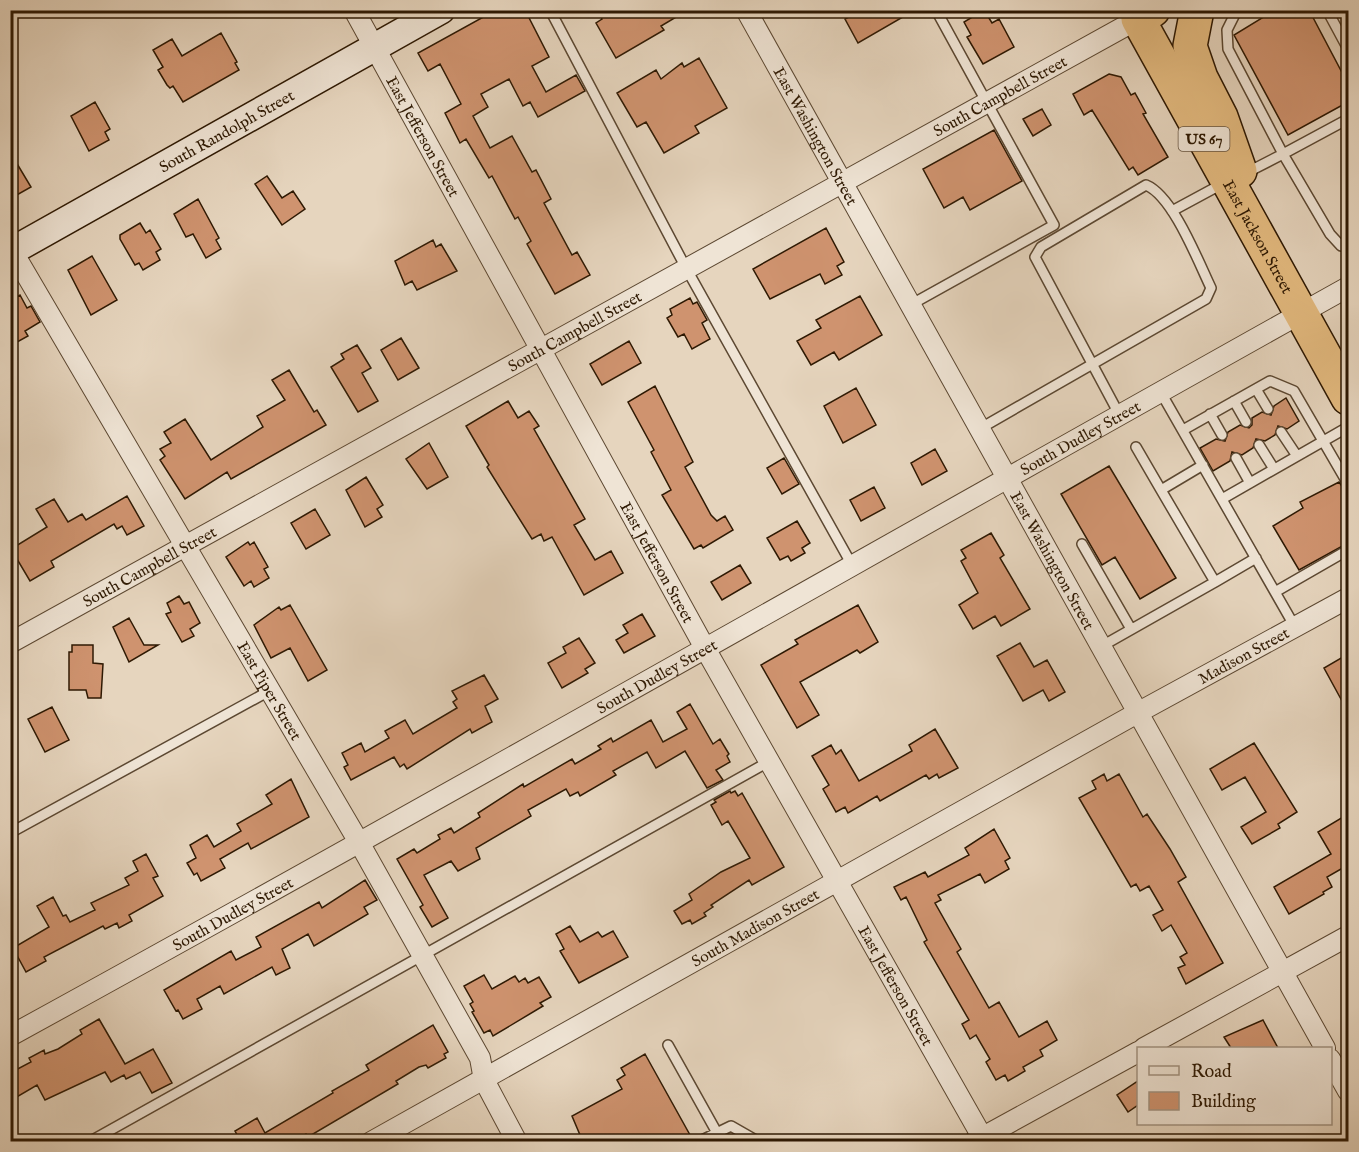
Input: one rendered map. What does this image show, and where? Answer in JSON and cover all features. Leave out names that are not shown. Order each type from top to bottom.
[{"type":"highway","points":[[1197,10],[1190,46],[1201,78],[1221,117],[1234,178]]},
{"type":"highway","name":"East Jackson Street","points":[[1141,13],[1234,178],[1271,258],[1348,398]]},
{"type":"street","name":"East Jefferson Street","points":[[354,10],[706,650],[981,1140]]},
{"type":"street","name":"South Randolph Street","points":[[11,250],[441,10]]},
{"type":"street","name":"East Washington Street","points":[[746,10],[1008,476],[1324,1047]]},
{"type":"street","name":"South Campbell Street","points":[[10,643],[986,102],[1141,13]]},
{"type":"street","name":"East Piper Street","points":[[11,250],[360,844],[480,1058],[484,1080],[517,1142]]},
{"type":"street","name":"South Dudley Street","points":[[10,1036],[360,844],[1348,286]]},
{"type":"street","name":"Madison Street","points":[[1139,712],[1348,598]]},
{"type":"street","name":"South Madison Street","points":[[371,1142],[1139,712]]},
{"type":"street","points":[[1146,1047],[1348,936]]},
{"type":"street","points":[[981,1140],[1137,1053]]},
{"type":"street","points":[[1332,1063],[1348,1091]]},
{"type":"lane","points":[[550,10],[686,268],[852,565]]},
{"type":"lane","points":[[912,304],[1054,225],[936,10]]},
{"type":"lane","points":[[1238,10],[1227,30],[1228,49],[1283,154],[1330,234],[1341,246],[1348,246]]},
{"type":"lane","points":[[1327,10],[1348,49]]},
{"type":"lane","points":[[1172,211],[1348,119]]},
{"type":"lane","points":[[981,428],[1094,364],[1206,299],[1211,288],[1172,211],[1158,190],[1146,185],[1041,247],[1035,257],[1094,364],[1119,414]]},
{"type":"lane","points":[[1183,430],[1270,381],[1294,391],[1348,484]]},
{"type":"lane","points":[[1256,389],[1268,409]]},
{"type":"lane","points":[[1160,391],[1295,627]]},
{"type":"lane","points":[[1234,401],[1246,422]]},
{"type":"lane","points":[[1210,414],[1222,435]]},
{"type":"lane","points":[[1222,499],[1348,427]]},
{"type":"lane","points":[[1281,432],[1297,456]]},
{"type":"lane","points":[[1259,445],[1274,469]]},
{"type":"lane","points":[[1137,447],[1215,582]]},
{"type":"lane","points":[[1236,458],[1250,483]]},
{"type":"lane","points":[[1161,490],[1203,465]]},
{"type":"lane","points":[[1083,544],[1131,629]]},
{"type":"lane","points":[[1275,592],[1348,550]]},
{"type":"lane","points":[[1102,645],[1256,558]]},
{"type":"lane","points":[[10,833],[271,690]]},
{"type":"lane","points":[[89,1142],[770,761]]},
{"type":"lane","points":[[668,1045],[716,1131]]},
{"type":"lane","points":[[699,1142],[716,1131],[731,1126],[759,1142]]},
{"type":"building","points":[[496,10],[525,10],[549,57],[532,66],[546,92],[576,75],[585,91],[538,117],[530,102],[523,106],[509,79],[481,94],[488,107],[473,116],[490,148],[512,136],[532,172],[536,170],[551,199],[544,203],[572,255],[577,252],[590,275],[555,294],[527,244],[531,241],[518,217],[515,219],[492,176],[489,178],[466,139],[460,143],[445,113],[461,104],[440,64],[428,71],[418,53]]},
{"type":"building","points":[[597,10],[688,10],[661,26],[664,30],[616,58],[596,23],[602,19]]},
{"type":"building","points":[[848,10],[915,10],[858,43],[845,19],[851,16]]},
{"type":"building","points":[[984,10],[992,23],[999,19],[1014,47],[983,64],[967,37],[971,35],[964,22]]},
{"type":"building","points":[[1275,10],[1309,10],[1348,84],[1348,102],[1288,135],[1234,35]]},
{"type":"building","points":[[221,33],[239,70],[183,102],[173,86],[170,88],[167,85],[158,70],[163,67],[153,50],[172,39],[182,56]]},
{"type":"building","points":[[699,58],[727,108],[695,126],[699,133],[664,153],[646,122],[637,127],[617,93],[656,70],[661,79],[682,63],[684,67]]},
{"type":"building","points":[[1109,74],[1121,77],[1131,95],[1135,93],[1146,113],[1143,114],[1168,157],[1138,175],[1133,167],[1129,170],[1092,110],[1084,115],[1073,94]]},
{"type":"building","points":[[95,102],[110,129],[105,132],[109,140],[89,151],[71,116]]},
{"type":"building","points":[[1042,109],[1051,125],[1033,136],[1023,119]]},
{"type":"building","points":[[994,130],[1022,181],[970,210],[963,197],[944,208],[923,169]]},
{"type":"building","points":[[10,152],[31,187],[15,196],[10,189]]},
{"type":"building","points":[[267,176],[282,198],[293,191],[305,209],[282,225],[255,184]]},
{"type":"building","points":[[198,199],[219,238],[216,240],[221,249],[206,258],[193,234],[186,237],[174,214]]},
{"type":"building","points":[[140,223],[146,233],[150,230],[161,249],[156,252],[160,260],[143,270],[139,263],[135,265],[120,239],[120,235]]},
{"type":"building","points":[[826,228],[844,262],[837,266],[842,275],[825,284],[820,274],[770,299],[753,269]]},
{"type":"building","points":[[433,240],[436,247],[441,244],[457,271],[417,290],[412,281],[405,285],[395,261]]},
{"type":"building","points":[[92,256],[117,300],[91,315],[68,270]]},
{"type":"building","points":[[20,295],[27,308],[31,306],[40,322],[25,331],[28,336],[10,346],[10,301]]},
{"type":"building","points":[[860,296],[882,335],[839,360],[834,352],[811,365],[797,341],[821,328],[816,320]]},
{"type":"building","points":[[690,298],[693,304],[697,302],[707,320],[702,323],[710,339],[692,349],[684,334],[678,337],[667,318],[672,315],[670,309]]},
{"type":"building","points":[[401,338],[419,368],[398,380],[381,350]]},
{"type":"building","points":[[629,341],[641,363],[602,385],[590,364]]},
{"type":"building","points":[[357,345],[371,368],[362,373],[378,401],[358,412],[331,367],[344,359],[341,354]]},
{"type":"building","points":[[289,370],[314,412],[317,410],[326,425],[231,479],[227,472],[185,499],[160,460],[165,456],[160,449],[171,443],[164,432],[185,419],[211,460],[263,427],[257,416],[285,400],[272,380]]},
{"type":"building","points":[[655,386],[693,462],[685,467],[711,515],[717,521],[725,516],[733,530],[703,548],[701,545],[694,549],[662,495],[671,490],[651,452],[654,450],[628,402]]},
{"type":"building","points":[[856,388],[876,425],[843,443],[824,406]]},
{"type":"building","points":[[1286,398],[1299,421],[1287,429],[1278,426],[1275,435],[1265,441],[1256,439],[1253,448],[1242,455],[1232,452],[1230,461],[1213,471],[1200,448],[1216,439],[1225,441],[1228,432],[1240,425],[1249,428],[1252,425],[1252,418],[1262,412],[1271,415],[1274,406]]},
{"type":"building","points":[[508,401],[518,418],[529,411],[539,426],[534,429],[585,519],[574,525],[595,560],[611,551],[623,573],[584,595],[552,537],[544,541],[541,534],[532,539],[487,467],[489,465],[466,426]]},
{"type":"building","points":[[429,443],[448,477],[427,489],[406,459]]},
{"type":"building","points":[[935,449],[947,471],[922,485],[911,463]]},
{"type":"building","points":[[784,458],[799,484],[782,494],[767,468]]},
{"type":"building","points":[[1109,466],[1176,578],[1140,599],[1115,557],[1102,565],[1061,494]]},
{"type":"building","points":[[366,477],[383,505],[377,509],[382,517],[365,527],[346,490]]},
{"type":"building","points":[[1339,482],[1348,495],[1348,543],[1299,570],[1273,526],[1303,508],[1300,502]]},
{"type":"building","points":[[874,487],[885,508],[861,521],[850,500]]},
{"type":"building","points":[[127,496],[144,526],[127,535],[122,526],[117,529],[114,524],[51,561],[54,567],[30,581],[11,549],[47,527],[36,509],[54,499],[68,522],[82,514],[86,520]]},
{"type":"building","points":[[315,509],[330,535],[306,549],[291,523]]},
{"type":"building","points":[[797,521],[810,543],[802,548],[805,553],[791,561],[788,556],[780,560],[767,538]]},
{"type":"building","points":[[991,533],[1004,555],[1000,558],[1030,609],[1001,626],[995,616],[973,629],[959,605],[978,593],[961,561],[966,558],[961,550]]},
{"type":"building","points":[[248,542],[250,545],[254,542],[268,567],[264,569],[269,578],[254,587],[251,581],[244,586],[226,557]]},
{"type":"building","points":[[740,565],[751,583],[722,600],[711,582]]},
{"type":"building","points":[[179,596],[184,604],[189,602],[200,623],[190,629],[194,636],[182,642],[166,614],[171,612],[167,603]]},
{"type":"building","points":[[290,605],[327,670],[308,681],[290,648],[271,658],[254,625],[279,607],[281,610]]},
{"type":"building","points":[[858,605],[878,642],[860,653],[857,650],[800,682],[819,715],[797,728],[761,665],[798,644],[795,640]]},
{"type":"building","points":[[642,614],[655,636],[624,653],[616,640],[628,633],[623,625]]},
{"type":"building","points":[[129,618],[144,645],[158,645],[129,662],[113,627]]},
{"type":"building","points":[[579,638],[595,663],[585,669],[588,673],[562,688],[548,663],[566,653],[563,647]]},
{"type":"building","points":[[1020,643],[1034,667],[1047,660],[1065,692],[1049,701],[1043,690],[1023,701],[997,656]]},
{"type":"building","points":[[72,645],[93,645],[93,663],[103,664],[101,698],[88,698],[86,690],[69,690],[69,652],[72,652]]},
{"type":"building","points":[[1348,654],[1348,712],[1324,668]]},
{"type":"building","points":[[484,675],[498,699],[485,706],[492,722],[472,733],[470,729],[407,769],[404,764],[400,767],[394,757],[351,780],[344,767],[348,765],[342,753],[361,743],[365,752],[389,738],[385,731],[405,720],[413,734],[457,708],[453,702],[457,699],[452,691]]},
{"type":"building","points":[[690,704],[713,744],[720,739],[729,754],[727,756],[730,762],[716,770],[723,780],[707,788],[685,751],[656,768],[647,752],[613,771],[616,775],[580,796],[578,792],[570,796],[566,789],[528,810],[531,816],[476,848],[480,859],[458,871],[451,861],[424,875],[448,918],[432,927],[420,907],[423,905],[397,859],[414,849],[417,853],[440,839],[438,835],[451,828],[454,833],[480,817],[478,813],[523,784],[524,787],[572,759],[575,764],[601,749],[598,746],[611,738],[613,742],[651,720],[663,742],[687,729],[677,712]]},
{"type":"building","points":[[52,707],[69,740],[45,752],[28,719]]},
{"type":"building","points":[[935,729],[958,768],[939,778],[937,774],[929,779],[926,775],[880,801],[877,796],[848,813],[845,807],[836,812],[823,789],[829,785],[812,756],[831,745],[836,754],[841,750],[859,781],[912,751],[909,745]]},
{"type":"building","points":[[1254,743],[1297,812],[1278,824],[1280,828],[1252,844],[1241,827],[1266,812],[1245,777],[1222,790],[1210,769]]},
{"type":"building","points":[[1104,774],[1107,781],[1119,774],[1143,817],[1147,814],[1170,849],[1186,877],[1178,882],[1223,963],[1186,984],[1178,968],[1185,965],[1180,957],[1187,953],[1171,925],[1162,931],[1153,915],[1163,910],[1149,886],[1140,891],[1136,884],[1131,887],[1079,798],[1096,789],[1092,781]]},
{"type":"building","points":[[291,779],[309,817],[251,849],[248,843],[220,859],[225,868],[201,881],[197,873],[194,875],[187,863],[196,858],[190,845],[207,835],[214,847],[241,831],[237,824],[272,804],[266,795]]},
{"type":"building","points":[[730,791],[731,793],[735,791],[738,796],[742,793],[784,867],[752,885],[749,880],[711,905],[713,907],[704,913],[706,916],[692,924],[690,920],[682,924],[674,911],[692,900],[689,894],[721,872],[750,858],[728,821],[722,825],[711,805],[716,802],[714,800]]},
{"type":"building","points":[[1348,814],[1348,865],[1327,877],[1332,887],[1323,892],[1324,894],[1289,914],[1274,887],[1331,854],[1318,832]]},
{"type":"building","points":[[994,829],[1010,858],[1005,861],[1009,869],[985,883],[980,874],[938,895],[941,900],[935,903],[961,949],[957,952],[989,1008],[999,1002],[1019,1037],[1047,1021],[1057,1040],[1040,1050],[1043,1056],[1023,1067],[1025,1071],[1008,1081],[1005,1075],[996,1080],[986,1062],[990,1059],[976,1035],[970,1039],[962,1024],[969,1020],[924,942],[927,940],[906,897],[901,900],[894,887],[925,872],[928,877],[969,855],[965,848]]},
{"type":"building","points":[[146,854],[158,876],[153,878],[163,896],[129,915],[132,921],[119,928],[117,923],[105,929],[103,926],[44,957],[46,961],[26,972],[13,948],[49,927],[37,906],[53,897],[63,916],[66,915],[70,922],[95,910],[91,903],[129,885],[125,878],[138,871],[133,861]]},
{"type":"building","points":[[365,880],[377,900],[364,907],[368,914],[314,946],[308,934],[282,949],[290,968],[276,975],[272,967],[224,994],[220,986],[197,999],[202,1009],[183,1019],[178,1010],[176,1011],[164,990],[231,951],[236,960],[261,947],[256,937],[319,902],[322,908]]},
{"type":"building","points":[[570,926],[580,942],[598,932],[602,937],[613,931],[628,957],[579,983],[560,951],[564,949],[556,934]]},
{"type":"building","points":[[484,975],[492,989],[515,976],[519,982],[525,978],[528,983],[539,977],[551,997],[540,1003],[543,1006],[493,1036],[490,1030],[484,1033],[472,1012],[474,1011],[470,1004],[473,1002],[464,986]]},
{"type":"building","points":[[99,1019],[125,1064],[153,1049],[172,1083],[152,1093],[140,1072],[126,1079],[124,1075],[111,1082],[105,1072],[45,1100],[37,1085],[10,1101],[10,1073],[31,1062],[29,1058],[44,1050],[45,1054],[58,1049],[82,1034],[80,1030]]},
{"type":"building","points":[[1263,1020],[1277,1047],[1230,1047],[1224,1037]]},
{"type":"building","points":[[433,1025],[448,1052],[444,1054],[446,1058],[428,1068],[426,1065],[419,1067],[396,1081],[398,1084],[308,1137],[306,1134],[293,1142],[241,1142],[235,1131],[257,1118],[265,1133],[369,1070],[366,1065]]},
{"type":"building","points":[[645,1054],[690,1135],[679,1142],[583,1142],[572,1116],[622,1089],[617,1080],[625,1075],[621,1068]]},
{"type":"building","points":[[1137,1082],[1137,1106],[1128,1112],[1117,1095]]}]
